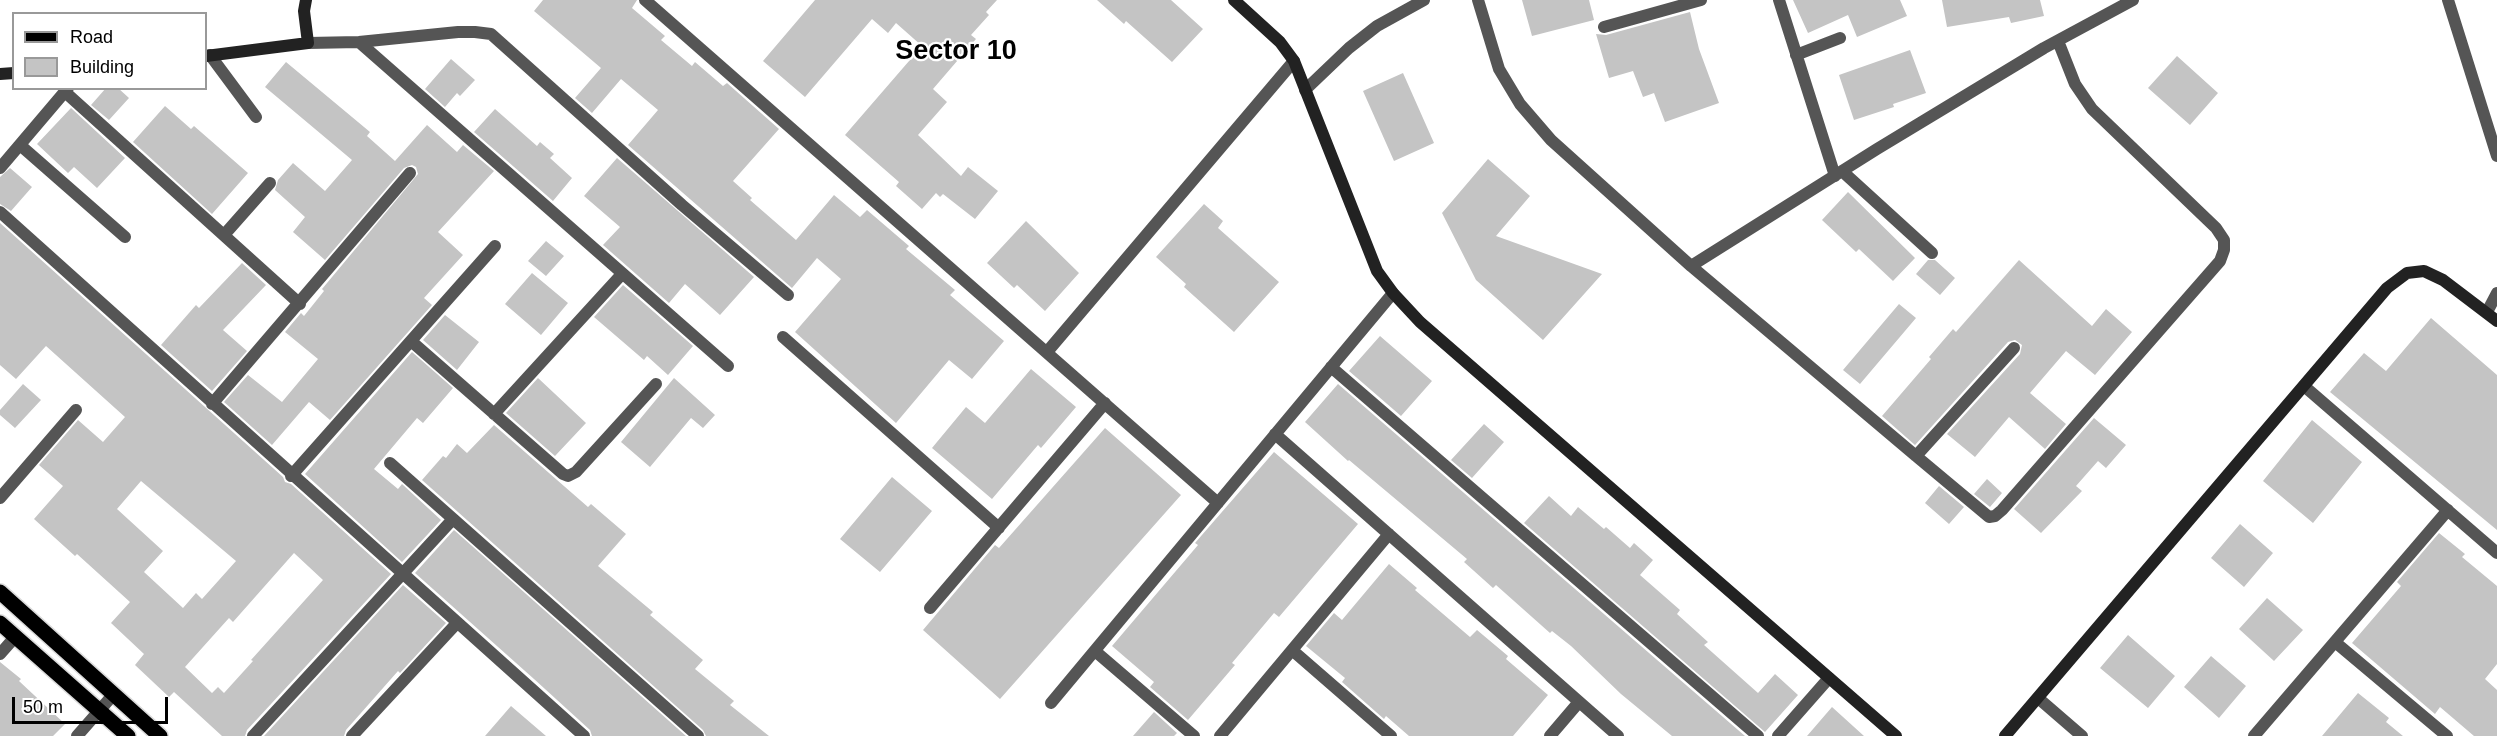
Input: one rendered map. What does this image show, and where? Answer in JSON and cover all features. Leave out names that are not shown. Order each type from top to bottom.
[{"type":"main road","points":[[0,592],[160,736]]},
{"type":"main road","points":[[0,623],[128,736]]},
{"type":"street","points":[[306,0],[304,11],[308,43]]},
{"type":"street","points":[[645,0],[1218,503]]},
{"type":"street","points":[[1234,0],[1281,42],[1294,61],[1377,271],[1393,293],[1420,322],[1896,736]]},
{"type":"street","points":[[1305,90],[1349,48],[1377,26],[1424,0]]},
{"type":"street","points":[[1478,0],[1499,69],[1520,104],[1551,140],[1692,266],[1989,517],[1995,516],[2220,261],[2224,250],[2224,240],[2216,228],[2092,109],[2075,84],[2058,41]]},
{"type":"street","points":[[1604,27],[1701,0]]},
{"type":"street","points":[[1779,0],[1838,174],[1932,252]]},
{"type":"street","points":[[1692,266],[1838,174],[2058,41],[2133,0]]},
{"type":"street","points":[[2448,0],[2497,156]]},
{"type":"street","points":[[208,56],[308,43],[359,42],[458,32],[490,34],[674,198],[788,295]]},
{"type":"street","points":[[1796,55],[1840,38]]},
{"type":"street","points":[[359,42],[728,366]]},
{"type":"street","points":[[208,56],[256,117]]},
{"type":"street","points":[[1047,352],[1294,61]]},
{"type":"street","points":[[0,168],[66,90],[300,304]]},
{"type":"street","points":[[20,145],[125,237]]},
{"type":"street","points":[[212,404],[410,173]]},
{"type":"street","points":[[224,235],[270,183]]},
{"type":"street","points":[[0,212],[291,476],[584,736]]},
{"type":"street","points":[[291,476],[495,246]]},
{"type":"street","points":[[2005,736],[2387,288],[2407,273],[2424,272],[2443,280],[2497,321]]},
{"type":"street","points":[[494,414],[622,274]]},
{"type":"street","points":[[1051,703],[1393,293]]},
{"type":"street","points":[[2487,312],[2497,293]]},
{"type":"street","points":[[783,337],[999,528]]},
{"type":"street","points":[[411,341],[562,474],[568,476],[576,472],[656,384]]},
{"type":"street","points":[[1916,456],[2014,348]]},
{"type":"street","points":[[1331,367],[1758,736]]},
{"type":"street","points":[[2304,386],[2497,553]]},
{"type":"street","points":[[930,608],[1105,403]]},
{"type":"street","points":[[0,498],[76,410]]},
{"type":"street","points":[[1275,434],[1618,736]]},
{"type":"street","points":[[390,463],[698,736]]},
{"type":"street","points":[[2254,736],[2448,510]]},
{"type":"street","points":[[253,736],[453,519]]},
{"type":"street","points":[[1220,736],[1389,534]]},
{"type":"street","points":[[352,736],[457,623]]},
{"type":"street","points":[[0,654],[15,637]]},
{"type":"street","points":[[2335,642],[2447,736]]},
{"type":"street","points":[[1292,650],[1391,736]]},
{"type":"street","points":[[1095,651],[1194,736]]},
{"type":"street","points":[[1778,736],[1829,678]]},
{"type":"street","points":[[77,736],[113,695]]},
{"type":"street","points":[[2038,698],[2082,736]]},
{"type":"street","points":[[1550,736],[1579,702]]},
{"type":"building","points":[[543,0],[637,0],[632,8],[665,36],[661,40],[692,66],[695,62],[723,86],[727,83],[779,129],[733,181],[752,198],[750,200],[796,240],[834,195],[860,217],[867,210],[909,246],[906,249],[955,290],[950,295],[1004,341],[972,379],[949,360],[896,423],[795,332],[841,279],[817,258],[792,288],[628,145],[658,110],[621,79],[592,113],[575,98],[601,68],[534,11]]},
{"type":"building","points":[[815,0],[997,0],[986,12],[989,15],[971,35],[976,39],[933,89],[947,102],[918,135],[961,176],[968,167],[998,191],[975,219],[943,194],[940,197],[936,193],[922,209],[896,186],[899,182],[845,135],[922,46],[896,23],[888,33],[872,19],[805,97],[763,61]]},
{"type":"building","points":[[1097,0],[1171,0],[1203,29],[1172,62],[1126,21],[1124,24]]},
{"type":"building","points":[[1522,0],[1589,0],[1594,20],[1532,36]]},
{"type":"building","points":[[1793,0],[1900,0],[1907,16],[1857,37],[1848,15],[1808,33]]},
{"type":"building","points":[[1942,0],[2040,0],[2044,16],[2011,23],[2009,17],[1947,27]]},
{"type":"building","points":[[1690,12],[1699,49],[1719,103],[1665,122],[1654,93],[1643,97],[1633,71],[1609,78],[1596,34],[1606,35]]},
{"type":"building","points":[[1910,50],[1926,93],[1893,104],[1894,107],[1854,120],[1839,75]]},
{"type":"building","points":[[2177,56],[2218,93],[2190,125],[2148,88]]},
{"type":"building","points":[[451,59],[475,80],[460,96],[457,93],[445,107],[425,89]]},
{"type":"building","points":[[286,62],[370,132],[367,136],[395,161],[427,125],[457,152],[463,145],[494,171],[438,232],[463,255],[424,298],[432,305],[330,420],[309,402],[272,445],[224,402],[248,375],[282,402],[318,359],[285,332],[301,313],[304,316],[324,291],[322,289],[418,174],[416,167],[412,165],[404,168],[325,260],[293,232],[305,217],[275,190],[278,180],[293,163],[325,191],[352,160],[265,87]]},
{"type":"building","points":[[1403,73],[1434,143],[1394,161],[1363,91]]},
{"type":"building","points":[[104,90],[120,90],[129,98],[109,120],[91,105]]},
{"type":"building","points":[[165,106],[191,129],[194,126],[248,173],[212,214],[133,142]]},
{"type":"building","points":[[71,108],[125,158],[97,188],[74,167],[68,173],[37,144]]},
{"type":"building","points":[[495,109],[537,146],[540,142],[554,154],[550,158],[572,178],[553,201],[474,132]]},
{"type":"building","points":[[617,158],[754,277],[720,315],[685,284],[669,303],[603,245],[620,227],[584,196]]},
{"type":"building","points":[[1488,159],[1530,196],[1496,236],[1602,274],[1543,340],[1476,280],[1442,213]]},
{"type":"building","points":[[10,168],[32,187],[11,211],[0,204],[0,177]]},
{"type":"building","points":[[1848,192],[1915,258],[1893,281],[1859,249],[1856,252],[1822,220]]},
{"type":"building","points":[[1204,204],[1223,221],[1218,228],[1279,282],[1234,332],[1184,287],[1186,284],[1156,257]]},
{"type":"building","points":[[1026,221],[1079,273],[1045,311],[1017,285],[1014,288],[987,263]]},
{"type":"building","points":[[0,223],[283,477],[285,482],[291,484],[391,574],[247,730],[245,736],[222,736],[174,692],[169,697],[135,665],[144,654],[111,623],[130,602],[34,519],[63,486],[39,465],[78,420],[103,442],[125,417],[46,346],[16,379],[0,365]],"holes":[[[141,481],[236,561],[202,599],[196,593],[183,608],[144,572],[163,551],[117,509]],[[294,553],[323,580],[224,693],[218,687],[212,693],[185,667],[229,618],[233,622]]]},
{"type":"building","points":[[546,241],[564,256],[546,276],[528,261]]},
{"type":"building","points":[[1928,260],[1935,260],[1955,278],[1940,295],[1916,274]]},
{"type":"building","points":[[2019,260],[2092,326],[2106,309],[2132,332],[2095,375],[2066,351],[2030,393],[2066,424],[2045,449],[2009,417],[1975,457],[1947,434],[2020,354],[2022,345],[2015,340],[2008,342],[1915,445],[1882,416],[1931,359],[1929,357],[1953,329],[1956,332]]},
{"type":"building","points":[[242,263],[266,285],[223,330],[247,351],[212,391],[161,345],[196,305],[199,308]]},
{"type":"building","points":[[532,273],[568,303],[541,335],[505,304]]},
{"type":"building","points":[[623,285],[693,346],[668,375],[647,356],[644,360],[594,317]]},
{"type":"building","points":[[1899,304],[1916,318],[1860,384],[1843,370]]},
{"type":"building","points":[[445,315],[479,342],[457,370],[423,340]]},
{"type":"building","points":[[2431,318],[2497,375],[2497,530],[2330,392],[2364,353],[2386,371]]},
{"type":"building","points":[[1380,336],[1432,381],[1401,416],[1349,371]]},
{"type":"building","points":[[412,352],[453,388],[423,423],[417,418],[374,469],[398,489],[402,484],[441,520],[402,562],[305,474]]},
{"type":"building","points":[[1031,369],[1076,407],[1041,448],[1038,445],[992,499],[932,448],[966,407],[985,423]]},
{"type":"building","points":[[538,378],[586,423],[555,456],[506,413]]},
{"type":"building","points":[[674,378],[715,415],[703,428],[691,418],[650,467],[621,442]]},
{"type":"building","points":[[23,384],[41,400],[15,428],[0,415],[0,410]]},
{"type":"building","points":[[1338,384],[1745,736],[1672,736],[1621,694],[1571,646],[1552,631],[1550,633],[1496,585],[1493,588],[1464,562],[1467,559],[1348,461],[1305,422]]},
{"type":"building","points":[[2094,418],[2126,445],[2106,468],[2098,461],[2076,486],[2082,491],[2041,533],[2014,509]]},
{"type":"building","points":[[2312,420],[2362,462],[2313,523],[2263,481]]},
{"type":"building","points":[[1484,424],[1504,442],[1472,478],[1451,460]]},
{"type":"building","points":[[494,425],[588,507],[591,504],[626,534],[598,566],[653,612],[650,615],[703,660],[695,669],[734,701],[730,705],[769,736],[706,736],[703,730],[422,480],[443,456],[446,458],[457,444],[467,453]]},
{"type":"building","points":[[1105,428],[1181,495],[1000,699],[923,630],[995,545],[999,548]]},
{"type":"building","points":[[1274,452],[1358,524],[1279,617],[1274,613],[1232,663],[1235,665],[1188,720],[1150,687],[1154,682],[1112,646],[1198,545],[1195,543]]},
{"type":"building","points":[[892,477],[932,511],[880,572],[840,539]]},
{"type":"building","points":[[1987,479],[2002,493],[1990,507],[1974,494]]},
{"type":"building","points":[[1939,486],[1964,507],[1949,524],[1925,503]]},
{"type":"building","points":[[1549,496],[1571,516],[1578,507],[1630,548],[1634,543],[1653,560],[1640,575],[1680,610],[1677,614],[1708,642],[1704,645],[1758,693],[1775,674],[1798,695],[1765,732],[1524,523]]},
{"type":"building","points":[[2240,524],[2273,553],[2244,587],[2211,558]]},
{"type":"building","points":[[454,530],[686,736],[592,736],[590,730],[415,573]]},
{"type":"building","points":[[2439,533],[2465,554],[2462,557],[2497,586],[2497,664],[2485,679],[2497,690],[2497,736],[2474,736],[2440,707],[2435,714],[2352,643],[2401,586],[2397,582]]},
{"type":"building","points":[[1389,564],[1417,588],[1415,590],[1470,637],[1477,630],[1508,656],[1506,659],[1548,695],[1513,736],[1409,736],[1386,716],[1384,719],[1342,682],[1345,678],[1306,646],[1334,613],[1342,620]]},
{"type":"building","points":[[403,585],[446,623],[400,673],[398,671],[346,730],[344,736],[264,736]]},
{"type":"building","points":[[2267,598],[2303,630],[2274,661],[2239,629]]},
{"type":"building","points":[[2128,635],[2175,676],[2148,708],[2100,668]]},
{"type":"building","points":[[2211,656],[2246,686],[2219,718],[2184,687]]},
{"type":"building","points":[[0,662],[21,679],[19,681],[65,724],[53,736],[0,736]]},
{"type":"building","points":[[2358,693],[2389,718],[2386,722],[2403,736],[2322,736]]},
{"type":"building","points":[[511,706],[546,736],[485,736]]},
{"type":"building","points":[[1832,707],[1864,736],[1807,736]]},
{"type":"building","points":[[1154,712],[1177,733],[1174,736],[1133,736]]},
{"type":"district","name":"Sector 10","points":[[956,52]]}]
